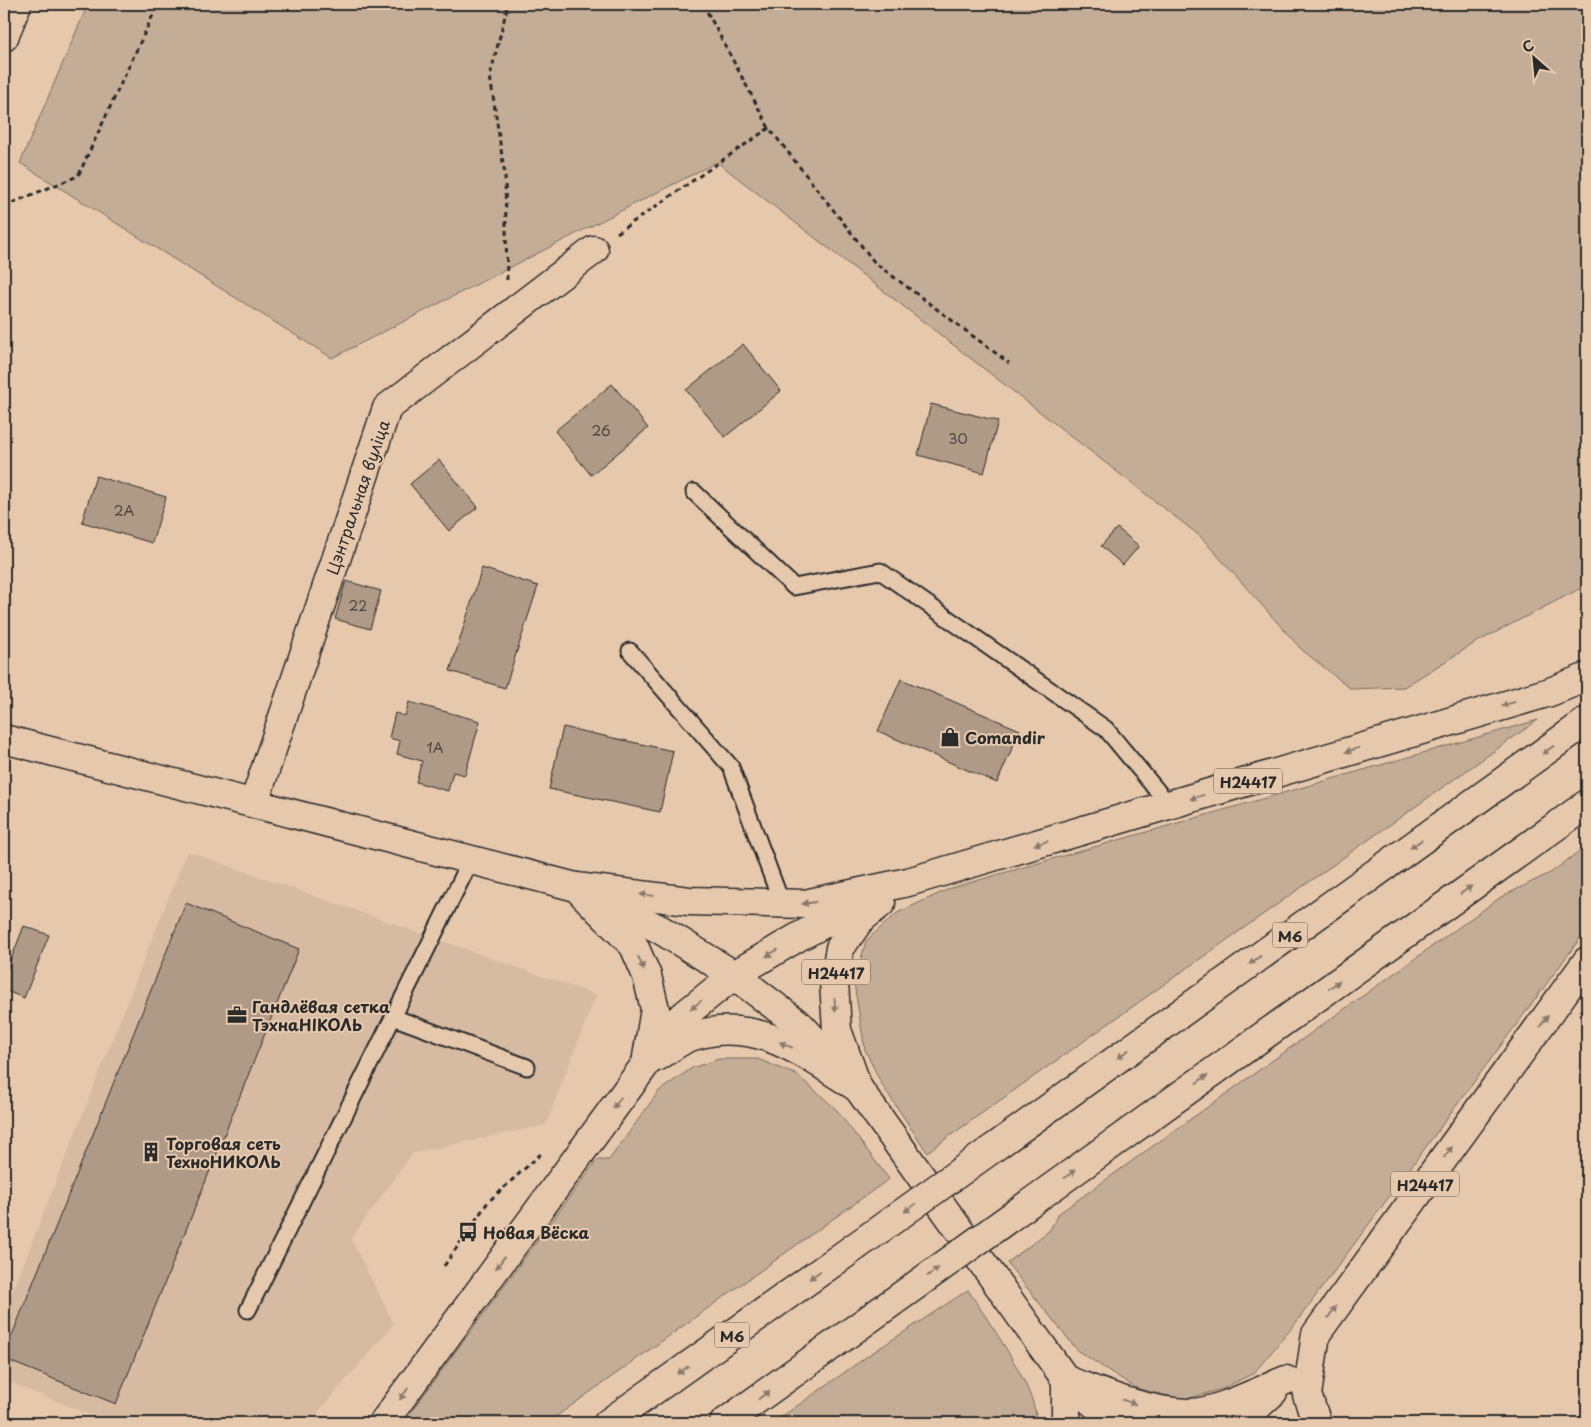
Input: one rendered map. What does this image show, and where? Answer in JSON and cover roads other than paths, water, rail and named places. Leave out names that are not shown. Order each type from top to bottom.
[{"type":"main road","points":[[4,37],[17,4]]},
{"type":"main road","name":"Цэнтральная вуліца","points":[[254,803],[387,408],[594,250]]},
{"type":"main road","name":"Н24417","points":[[1117,1423],[1066,1380],[858,1088],[837,1030],[834,982],[840,948],[860,920],[908,882],[1550,692],[1587,677]]},
{"type":"main road","name":"М6","points":[[608,1423],[1587,721]]},
{"type":"main road","points":[[4,739],[576,887],[689,900],[805,904],[908,882]]},
{"type":"main road","points":[[724,1423],[1587,804]]},
{"type":"main road","points":[[646,1064],[678,1020],[734,975],[842,913],[908,882]]},
{"type":"main road","points":[[576,887],[661,930],[734,975],[801,1026],[858,1088]]},
{"type":"main road","points":[[576,887],[634,946],[647,976],[655,1009],[646,1064]]},
{"type":"main road","name":"Н24417","points":[[1239,1423],[1286,1380],[1316,1334],[1587,961]]},
{"type":"main road","name":"Н24417","points":[[383,1423],[646,1064],[689,1038],[720,1030],[750,1031],[792,1046],[858,1088]]},
{"type":"main road","name":"Н24417","points":[[1316,1334],[1307,1395],[1317,1423]]},
{"type":"main road","points":[[1066,1423],[1066,1380],[1138,1405],[1190,1414],[1219,1407],[1286,1380]]},
{"type":"lane","points":[[694,492],[794,587],[880,571],[1106,729],[1169,805]]},
{"type":"lane","points":[[630,651],[732,767],[782,904]]},
{"type":"lane","points":[[248,1310],[472,860]]},
{"type":"lane","points":[[393,1017],[527,1067]]},
{"type":"place","name":"Comandir","points":[[950,737]]},
{"type":"place","name":"Гандлёвая сетка ТэхнаНІКОЛЬ","points":[[237,1015]]},
{"type":"place","name":"Торговая сеть ТехноНИКОЛЬ","points":[[151,1152]]},
{"type":"place","name":"Новая Вёска","points":[[468,1232]]}]
